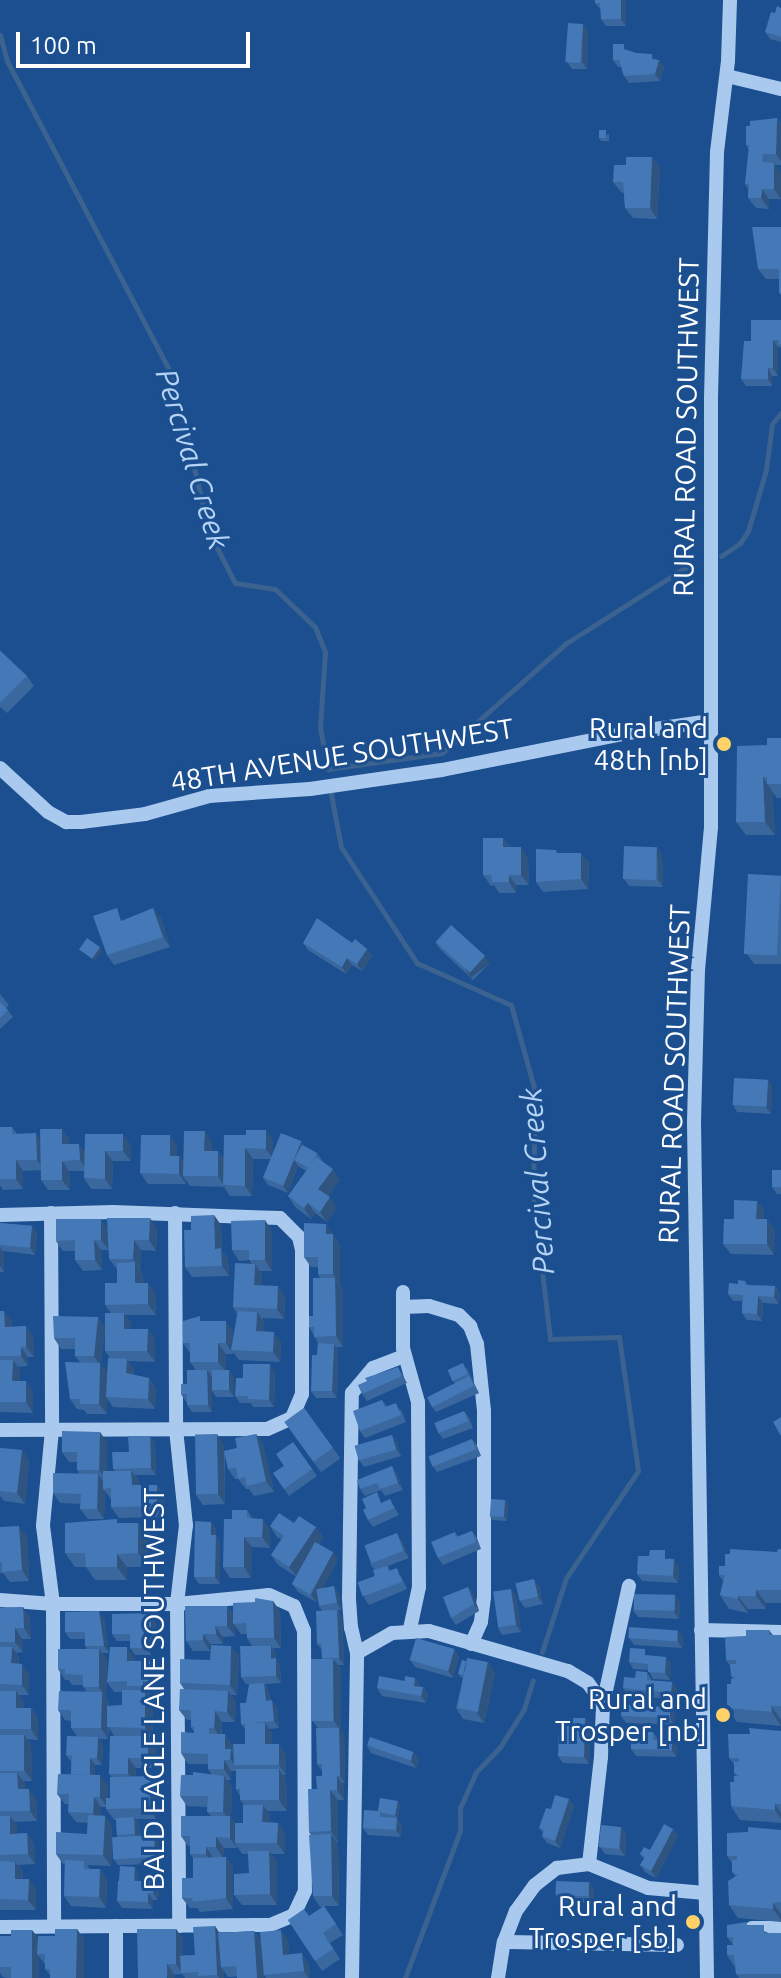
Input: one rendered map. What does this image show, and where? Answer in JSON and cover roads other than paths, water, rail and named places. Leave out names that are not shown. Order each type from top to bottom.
[{"type":"street","name":"RURAL ROAD SOUTHWEST","points":[[707,1978],[694,1122],[698,970],[711,827],[713,287],[717,152],[727,76],[730,0]]},
{"type":"street","points":[[727,76],[781,89]]},
{"type":"street","name":"48TH AVENUE SOUTHWEST","points":[[0,768],[48,812],[66,822],[81,822],[145,814],[209,796],[310,789],[442,770],[614,736],[710,721]]},
{"type":"street","points":[[51,1213],[52,1430],[43,1526],[53,1604],[54,1926]]},
{"type":"street","name":"BALD EAGLE LANE SOUTHWEST","points":[[175,1213],[176,1429],[186,1525],[177,1604],[179,1926]]},
{"type":"street","points":[[0,1215],[267,1214],[292,1225],[302,1250],[302,1378],[299,1407],[280,1426],[0,1430]]},
{"type":"street","points":[[410,1629],[419,1587],[418,1402],[405,1356],[403,1299],[459,1315],[470,1326],[477,1344],[484,1411],[484,1597],[481,1622],[471,1644]]},
{"type":"street","points":[[352,1978],[357,1653],[351,1628],[349,1597],[352,1393],[373,1368],[405,1356]]},
{"type":"street","points":[[589,1864],[599,1780],[603,1704],[629,1586]]},
{"type":"street","points":[[0,1600],[53,1604],[177,1604],[269,1595],[282,1598],[301,1618],[305,1830],[305,1891],[294,1915],[270,1925],[0,1927]]},
{"type":"street","points":[[357,1653],[379,1639],[410,1629],[429,1631],[568,1671],[588,1683],[603,1704]]},
{"type":"street","points":[[701,1630],[781,1632]]},
{"type":"street","points":[[498,1978],[504,1942],[525,1896],[547,1873],[568,1864],[589,1864],[648,1888],[705,1893]]},
{"type":"street","points":[[116,1926],[116,1978]]},
{"type":"street","points":[[752,1928],[781,1928]]},
{"type":"street","points":[[504,1942],[677,1945]]},
{"type":"waterway","name":"Percival Creek","points":[[0,35],[7,61],[173,377],[209,532],[235,583],[275,589],[315,627],[325,652],[320,728],[328,769],[442,753],[565,644],[689,565]]},
{"type":"waterway","points":[[721,556],[740,543],[748,531],[766,470],[772,424],[781,413]]},
{"type":"waterway","name":"Percival Creek","points":[[331,794],[341,847],[417,963],[511,1005],[535,1091],[533,1196],[550,1339],[619,1337],[638,1471],[566,1578],[542,1652]]},
{"type":"waterway","name":"Percival Creek","points":[[405,1978],[460,1831],[460,1808],[476,1772],[500,1747],[524,1709],[533,1680]]},
{"type":"place","name":"Rural and 48th [nb]","points":[[724,744]]},
{"type":"place","name":"Rural and Trosper [nb]","points":[[723,1715]]},
{"type":"place","name":"Rural and Trosper [sb]","points":[[693,1922]]}]
